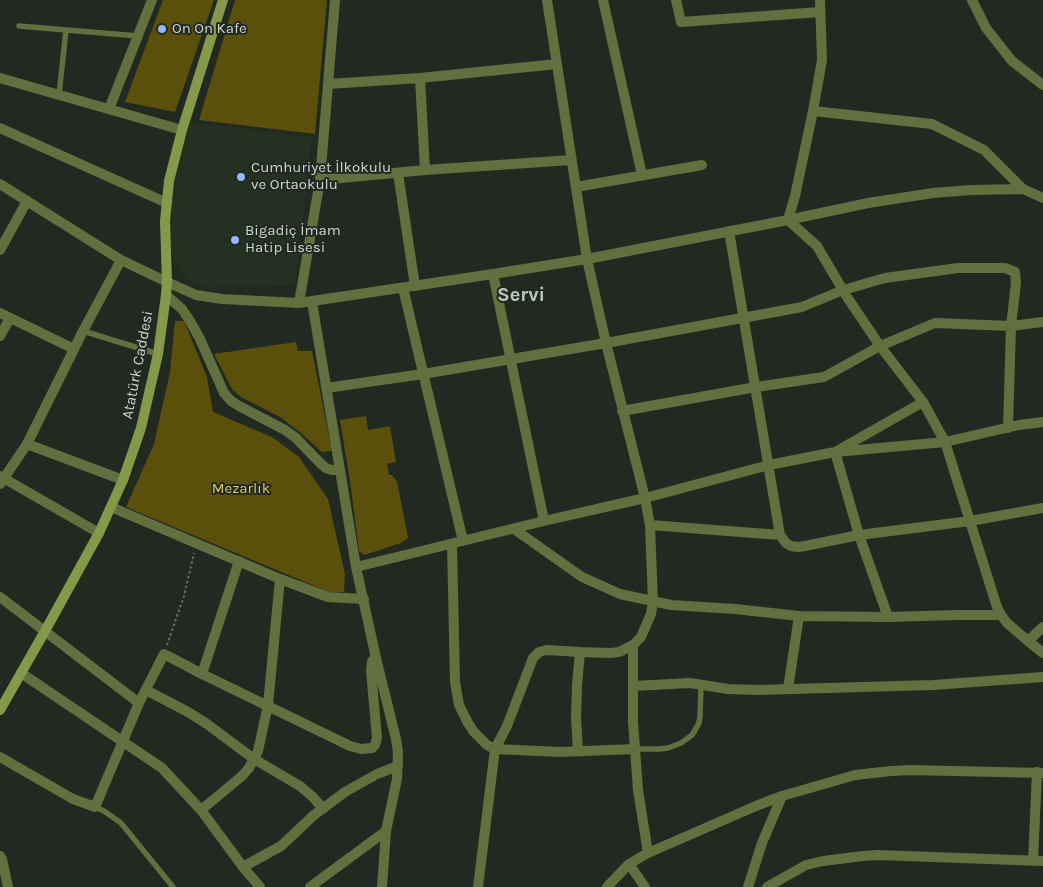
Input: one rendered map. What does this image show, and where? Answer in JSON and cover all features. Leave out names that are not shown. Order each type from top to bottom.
[{"type":"main road","name":"Atatürk Caddesi","points":[[0,710],[99,533],[123,480],[141,428],[158,354],[166,295],[165,221],[169,181],[182,130],[223,0]]},
{"type":"street","points":[[109,109],[152,0]]},
{"type":"street","points":[[299,303],[320,180],[335,0]]},
{"type":"street","points":[[478,887],[495,749],[507,726],[533,658],[542,650],[619,652],[633,645],[641,637],[653,602],[650,525],[587,259],[547,0]]},
{"type":"street","points":[[603,0],[642,175]]},
{"type":"street","points":[[676,0],[681,22],[820,12]]},
{"type":"street","points":[[788,220],[795,196],[822,60],[820,0]]},
{"type":"street","points":[[972,0],[986,28],[1012,61],[1043,85]]},
{"type":"street","points":[[328,84],[420,78],[557,64]]},
{"type":"street","points":[[0,78],[182,130]]},
{"type":"street","points":[[420,78],[425,170]]},
{"type":"street","points":[[813,111],[932,124],[984,150],[1023,189],[1043,198]]},
{"type":"street","points":[[0,128],[167,203]]},
{"type":"street","points":[[320,180],[425,170],[572,160]]},
{"type":"street","points":[[576,187],[702,164]]},
{"type":"street","points":[[398,173],[416,286]]},
{"type":"street","points":[[0,184],[121,260],[196,295],[222,299],[299,303],[587,259],[788,220],[868,202],[933,193],[1023,189]]},
{"type":"street","points":[[0,250],[27,201]]},
{"type":"street","points":[[788,220],[817,246],[880,346],[923,402],[945,442],[993,598],[1001,615],[1007,623],[1043,653]]},
{"type":"street","points":[[730,231],[780,535],[786,543],[798,547],[859,535],[970,521],[1043,508]]},
{"type":"street","points":[[99,533],[1,479],[26,444],[121,260]]},
{"type":"street","points":[[326,388],[423,374],[606,343],[802,307],[843,290],[885,278],[958,268],[1005,268],[1015,272],[1016,283],[1011,326],[1008,428]]},
{"type":"street","points":[[493,274],[544,521]]},
{"type":"street","points":[[403,288],[463,541]]},
{"type":"street","points":[[166,295],[182,309],[190,321],[224,393],[231,401],[285,430],[296,438],[326,468],[340,470]]},
{"type":"street","points":[[312,302],[356,567],[396,739],[397,779],[386,831],[382,887]]},
{"type":"street","points":[[0,313],[74,349]]},
{"type":"street","points":[[0,336],[10,318]]},
{"type":"street","points":[[622,411],[824,377],[880,346],[935,323],[1011,326],[1043,322]]},
{"type":"street","points":[[835,452],[923,402]]},
{"type":"street","points":[[356,567],[645,498],[769,465],[835,452],[945,442],[1043,422]]},
{"type":"street","points":[[26,444],[123,480]]},
{"type":"street","points":[[835,452],[859,535],[888,617]]},
{"type":"street","points":[[111,508],[196,542],[280,579],[328,597],[364,599]]},
{"type":"street","points":[[650,525],[780,535]]},
{"type":"street","points":[[514,528],[582,577],[620,594],[653,602],[799,616],[1001,615]]},
{"type":"street","points":[[452,544],[455,682],[459,704],[474,732],[486,745],[495,749],[560,752],[635,749]]},
{"type":"street","points":[[202,674],[239,561]]},
{"type":"street","points":[[201,810],[242,776],[254,759],[260,743],[268,706],[280,579]]},
{"type":"street","points":[[0,597],[139,703]]},
{"type":"street","points":[[788,689],[799,616]]},
{"type":"street","points":[[1028,641],[1043,627]]},
{"type":"street","points":[[633,645],[635,749],[638,790],[648,853]]},
{"type":"street","points":[[578,751],[576,710],[580,652]]},
{"type":"street","points":[[0,757],[73,799],[95,807],[139,703],[164,654],[350,746],[361,749],[372,748],[378,738],[371,671],[372,661],[376,658]]},
{"type":"street","points":[[21,673],[162,768],[201,810],[260,887]]},
{"type":"street","points":[[633,686],[680,683],[742,690],[788,689],[933,685],[1043,676]]},
{"type":"street","points":[[146,690],[208,724],[254,759],[300,786],[323,809]]},
{"type":"street","points":[[243,867],[281,846],[314,815],[345,792],[377,774],[398,766]]},
{"type":"street","points":[[607,887],[629,864],[648,853],[782,796],[854,775],[891,771],[1040,772],[1038,861],[863,856],[806,865],[767,887]]},
{"type":"street","points":[[748,887],[762,843],[782,796]]},
{"type":"street","points":[[310,887],[386,831]]},
{"type":"street","points":[[0,856],[8,887]]},
{"type":"street","points":[[629,864],[645,887]]},
{"type":"lane","points":[[18,26],[138,36]]},
{"type":"lane","points":[[59,95],[66,30]]},
{"type":"lane","points":[[83,331],[158,354]]},
{"type":"lane","points":[[635,749],[668,748],[681,743],[692,735],[699,723],[701,684]]},
{"type":"lane","points":[[95,807],[121,823],[173,887]]},
{"type":"path","points":[[164,654],[184,596],[196,542]]},
{"type":"shaded area","name":"Cumhuriyet İlkokulu ve Ortaokulu","points":[[191,122],[312,137],[295,286],[204,287],[192,283],[182,273],[170,251],[168,215],[184,139]]},
{"type":"green space","points":[[163,0],[214,0],[175,112],[125,102]]},
{"type":"green space","points":[[235,0],[327,0],[315,134],[199,120]]},
{"type":"green space","name":"Mezarlık","points":[[175,321],[184,321],[207,377],[213,412],[272,437],[299,457],[328,499],[345,574],[344,592],[329,592],[126,507],[154,444],[170,372]]},
{"type":"green space","points":[[296,342],[298,351],[312,351],[332,451],[322,452],[280,417],[241,397],[232,389],[214,354]]},
{"type":"green space","points":[[366,416],[368,430],[390,426],[396,462],[387,464],[389,475],[392,475],[397,481],[408,538],[401,543],[364,555],[359,551],[340,420]]},
{"type":"place","name":"On On Kafe","points":[[162,29]]},
{"type":"place","name":"Cumhuriyet İlkokulu ve Ortaokulu","points":[[241,177]]},
{"type":"place","name":"Bigadiç İmam Hatip Lisesi","points":[[235,240]]},
{"type":"district","name":"Servi","points":[[521,295]]}]
